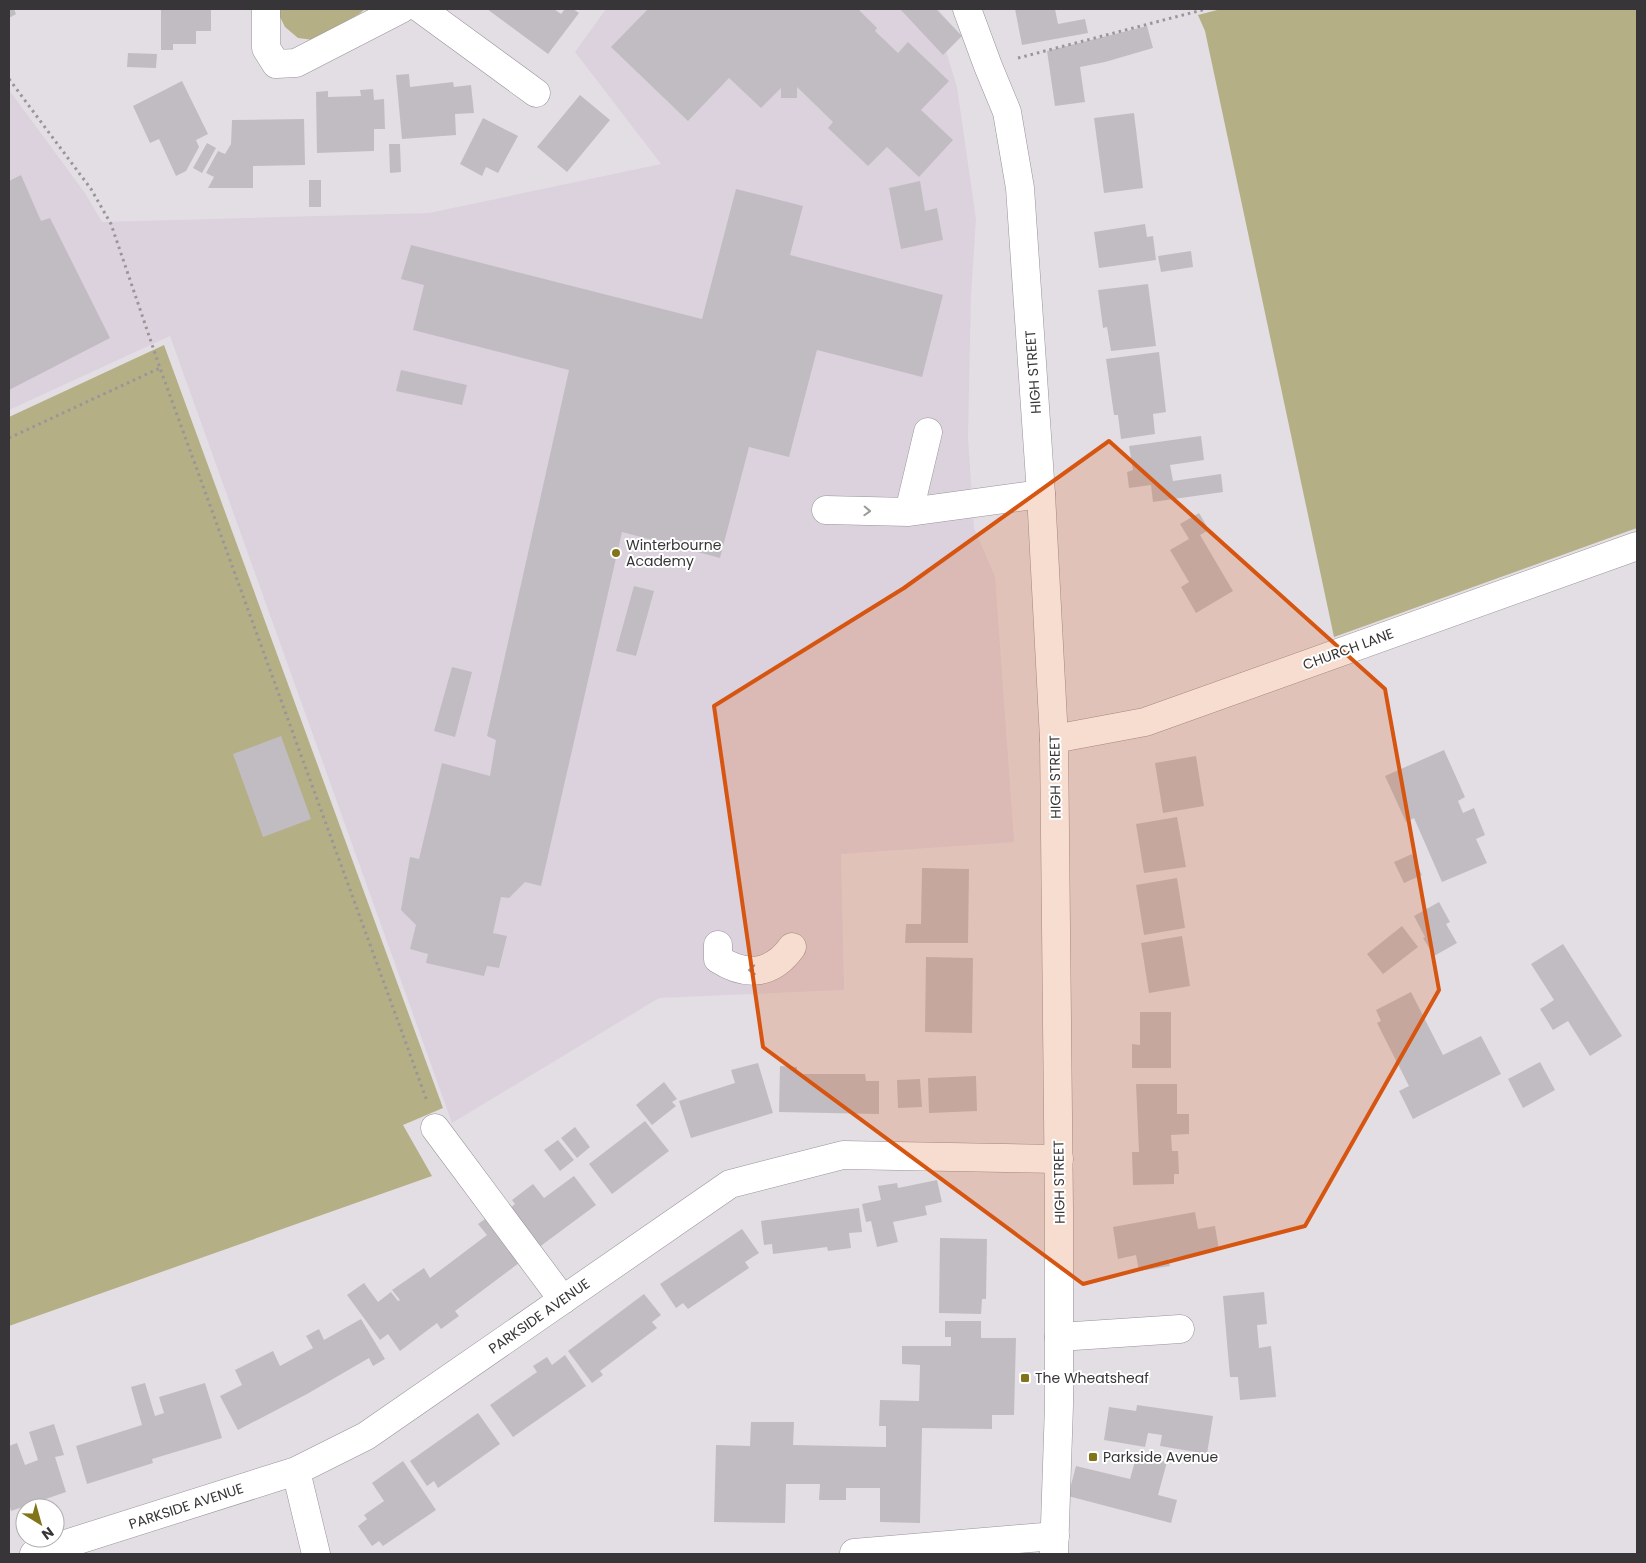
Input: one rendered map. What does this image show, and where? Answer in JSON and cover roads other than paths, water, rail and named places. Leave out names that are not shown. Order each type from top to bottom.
[{"type":"street","points":[[266,9],[266,48],[276,64],[296,63],[401,9]]},
{"type":"street","points":[[421,9],[536,93]]},
{"type":"street","name":"HIGH STREET","points":[[967,9],[1007,112],[1020,188],[1041,494],[1054,739],[1059,1159],[1059,1405],[1054,1545]]},
{"type":"street","points":[[909,512],[928,432]]},
{"type":"street","points":[[826,510],[909,512],[1041,494]]},
{"type":"street","name":"CHURCH LANE","points":[[1054,739],[1145,722],[1637,546]]},
{"type":"street","points":[[718,945],[718,959],[730,967],[742,971],[771,968],[784,959],[792,948]]},
{"type":"street","points":[[435,1128],[563,1300]]},
{"type":"street","name":"PARKSIDE AVENUE","points":[[34,1554],[296,1471],[366,1436],[730,1184],[843,1155],[1059,1159]]},
{"type":"street","points":[[1059,1337],[1180,1329]]},
{"type":"street","points":[[296,1471],[316,1554]]},
{"type":"street","points":[[854,1553],[1054,1545]]},
{"type":"place","name":"Winterbourne Academy","points":[[616,553]]},
{"type":"place","name":"The Wheatsheaf","points":[[1025,1378]]},
{"type":"place","name":"Parkside Avenue","points":[[1093,1457]]}]
